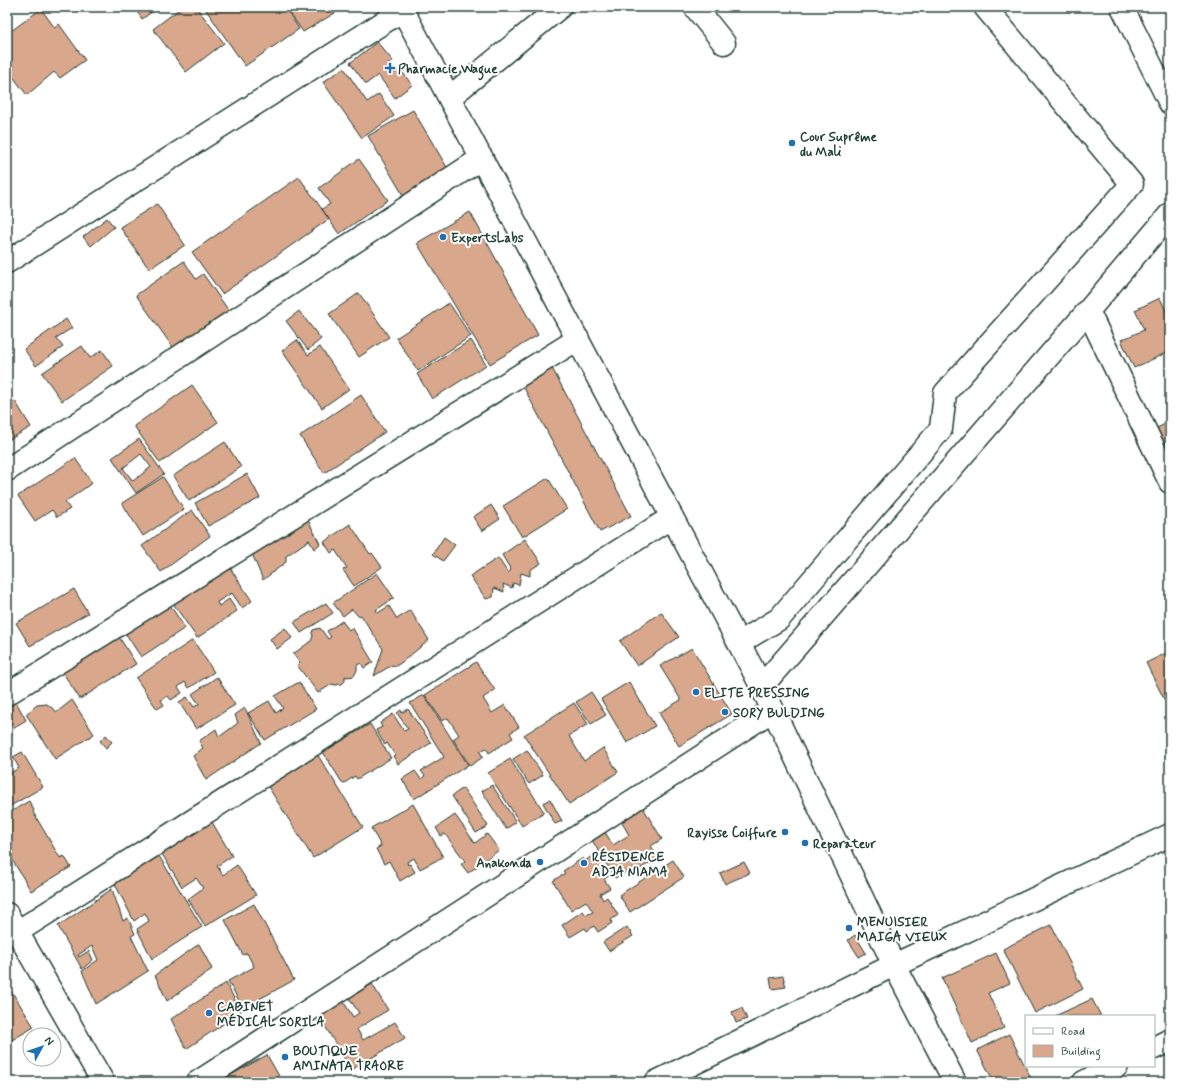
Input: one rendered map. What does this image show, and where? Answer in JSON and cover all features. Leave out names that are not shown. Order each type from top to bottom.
[{"type":"street","points":[[450,97],[560,7]]},
{"type":"street","points":[[696,7],[724,43]]},
{"type":"street","points":[[739,644],[779,619],[941,430],[945,393],[1132,184],[985,7]]},
{"type":"street","points":[[1122,7],[1170,103]]},
{"type":"street","points":[[7,262],[402,8],[672,516],[773,710],[894,965],[955,1082]]},
{"type":"street","points":[[7,470],[482,158]]},
{"type":"street","points":[[761,687],[1088,311],[1170,214]]},
{"type":"street","points":[[1088,311],[1170,482]]},
{"type":"street","points":[[7,694],[578,340]]},
{"type":"street","points":[[103,1082],[12,923],[672,516]]},
{"type":"street","points":[[198,1082],[773,710]]},
{"type":"street","points":[[656,1082],[894,965],[1170,835]]},
{"type":"street","points":[[1155,1048],[1170,1040]]},
{"type":"street","points":[[1084,1082],[1114,1067]]},
{"type":"building","points":[[134,7],[159,7],[142,19]]},
{"type":"building","points":[[182,7],[196,7],[224,43],[186,72],[153,29]]},
{"type":"building","points":[[204,7],[285,7],[299,29],[245,66]]},
{"type":"building","points":[[286,7],[345,7],[303,32]]},
{"type":"building","points":[[41,9],[55,28],[59,24],[85,60],[60,78],[54,72],[27,95],[7,69],[7,34]]},
{"type":"building","points":[[377,42],[393,61],[388,64],[395,73],[400,69],[412,85],[395,98],[378,75],[366,84],[350,63]]},
{"type":"building","points":[[344,68],[367,102],[379,94],[394,116],[362,138],[323,82]]},
{"type":"building","points":[[413,110],[451,174],[406,200],[368,136]]},
{"type":"building","points":[[359,159],[388,200],[339,234],[322,209],[330,204],[319,188]]},
{"type":"building","points":[[299,177],[329,219],[222,294],[192,252]]},
{"type":"building","points":[[157,204],[185,245],[149,269],[120,227]]},
{"type":"building","points":[[470,212],[538,335],[490,364],[417,243]]},
{"type":"building","points":[[107,218],[114,227],[91,246],[83,237]]},
{"type":"building","points":[[184,261],[196,279],[203,274],[229,311],[174,349],[136,295]]},
{"type":"building","points":[[359,293],[389,337],[359,357],[329,314]]},
{"type":"building","points":[[1160,298],[1170,320],[1170,351],[1134,368],[1121,340],[1144,330],[1135,310]]},
{"type":"building","points":[[449,303],[471,336],[418,371],[396,338]]},
{"type":"building","points":[[299,311],[321,339],[308,350],[286,321]]},
{"type":"building","points":[[66,319],[72,328],[56,338],[63,347],[36,366],[24,349]]},
{"type":"building","points":[[297,340],[308,355],[320,347],[349,389],[322,408],[282,351]]},
{"type":"building","points":[[471,340],[486,365],[432,399],[417,374]]},
{"type":"building","points":[[82,346],[90,358],[102,350],[113,366],[62,401],[42,373]]},
{"type":"building","points":[[552,368],[631,516],[600,532],[522,384]]},
{"type":"building","points":[[192,385],[218,422],[160,463],[134,426]]},
{"type":"building","points":[[361,395],[385,432],[324,473],[300,436]]},
{"type":"building","points":[[15,401],[31,427],[7,441],[7,405]]},
{"type":"building","points":[[1169,422],[1170,423],[1170,454],[1157,428]]},
{"type":"building","points":[[139,439],[164,474],[136,493],[112,458]],"holes":[[[141,454],[151,467],[133,481],[123,468]]]},
{"type":"building","points":[[225,442],[241,467],[189,501],[173,476]]},
{"type":"building","points":[[75,458],[92,483],[65,502],[70,509],[57,517],[52,510],[35,521],[18,496]]},
{"type":"building","points":[[247,474],[260,498],[208,526],[195,503]]},
{"type":"building","points":[[163,477],[184,509],[143,536],[122,503]]},
{"type":"building","points":[[548,478],[567,509],[522,537],[503,506]]},
{"type":"building","points":[[491,505],[500,519],[482,531],[473,517]]},
{"type":"building","points":[[192,510],[210,536],[161,572],[142,546]]},
{"type":"building","points":[[304,512],[320,544],[314,549],[309,540],[286,556],[286,562],[263,580],[250,549]]},
{"type":"building","points":[[350,524],[370,554],[372,553],[382,567],[354,586],[343,570],[347,568],[335,550],[331,553],[324,542]]},
{"type":"building","points":[[444,537],[455,545],[443,561],[433,554]]},
{"type":"building","points":[[525,539],[541,563],[530,570],[530,576],[521,573],[519,585],[513,583],[512,588],[503,584],[504,592],[494,588],[493,597],[486,599],[470,576],[498,558],[508,573],[511,570],[502,555]]},
{"type":"building","points":[[226,562],[252,601],[242,608],[232,593],[217,602],[219,606],[229,599],[237,611],[197,638],[170,599]]},
{"type":"building","points":[[377,573],[394,598],[376,610],[378,613],[389,606],[397,619],[410,610],[429,640],[396,666],[392,665],[374,676],[383,649],[361,615],[358,616],[352,609],[343,616],[333,603]]},
{"type":"building","points":[[74,589],[88,613],[30,646],[16,623]]},
{"type":"building","points":[[168,602],[185,628],[141,657],[124,631]]},
{"type":"building","points":[[326,603],[333,613],[301,633],[294,622]]},
{"type":"building","points":[[661,612],[679,637],[637,666],[620,641]]},
{"type":"building","points":[[342,621],[349,630],[352,627],[373,662],[364,668],[361,663],[357,665],[357,670],[354,676],[345,676],[345,681],[342,684],[332,684],[318,693],[297,665],[300,663],[293,654],[311,641],[313,630],[320,628],[328,639],[331,637],[327,631]]},
{"type":"building","points":[[285,628],[292,638],[277,649],[270,639]]},
{"type":"building","points":[[116,632],[136,664],[80,699],[59,667]]},
{"type":"building","points":[[193,640],[214,672],[189,688],[185,682],[178,687],[182,693],[171,700],[168,696],[161,700],[164,705],[157,709],[136,678]]},
{"type":"building","points":[[692,648],[732,714],[679,746],[659,713],[681,700],[660,666]]},
{"type":"building","points":[[1170,651],[1170,711],[1146,663]]},
{"type":"building","points":[[476,662],[495,690],[483,698],[492,713],[505,705],[519,727],[510,733],[513,738],[489,753],[486,748],[480,752],[483,757],[470,766],[453,739],[459,735],[448,718],[442,721],[425,695]]},
{"type":"building","points":[[217,677],[235,705],[196,729],[179,702],[187,697],[194,707],[199,704],[192,694]]},
{"type":"building","points":[[299,682],[316,709],[265,740],[248,713],[269,701],[276,713],[283,708],[275,696]]},
{"type":"building","points":[[629,682],[655,726],[627,743],[601,699]]},
{"type":"building","points":[[591,692],[606,715],[591,724],[576,702]]},
{"type":"building","points":[[424,695],[468,765],[414,799],[402,779],[415,771],[421,779],[425,776],[421,771],[444,757],[410,703]]},
{"type":"building","points":[[72,700],[94,734],[55,759],[26,714],[37,705],[47,704],[57,712]]},
{"type":"building","points":[[16,702],[26,720],[13,728],[7,717],[7,708]]},
{"type":"building","points":[[574,703],[588,724],[569,736],[584,761],[603,748],[618,772],[569,804],[524,735]]},
{"type":"building","points":[[245,708],[261,743],[206,780],[193,756],[203,748],[199,741],[216,729],[219,737],[238,723],[235,715]]},
{"type":"building","points":[[408,709],[431,743],[398,764],[393,756],[395,755],[387,743],[385,745],[376,730],[382,727],[380,723],[393,714],[404,731],[408,729],[397,713],[401,710],[402,713]]},
{"type":"building","points":[[370,724],[391,758],[357,779],[355,776],[343,784],[323,752]]},
{"type":"building","points":[[7,727],[12,735],[7,738]]},
{"type":"building","points":[[106,735],[112,742],[106,748],[100,741]]},
{"type":"building","points":[[527,750],[543,775],[529,784],[513,759]]},
{"type":"building","points":[[22,752],[43,787],[7,808],[7,775],[19,768],[13,757]]},
{"type":"building","points":[[317,754],[363,827],[313,858],[267,785]]},
{"type":"building","points":[[510,759],[544,812],[522,826],[488,773]]},
{"type":"building","points":[[492,785],[516,822],[506,829],[482,791]]},
{"type":"building","points":[[463,788],[488,826],[476,833],[452,796]]},
{"type":"building","points":[[550,799],[562,821],[555,824],[543,803]]},
{"type":"building","points":[[29,801],[34,810],[33,812],[60,858],[64,856],[71,867],[31,891],[7,851],[7,814]]},
{"type":"building","points":[[413,804],[443,857],[420,869],[414,858],[407,862],[415,872],[400,881],[389,861],[384,864],[376,849],[381,846],[371,828]]},
{"type":"building","points":[[642,806],[662,839],[651,846],[658,858],[635,872],[633,868],[615,878],[590,837],[603,829],[613,845],[629,835],[620,819]]},
{"type":"building","points":[[455,815],[475,843],[487,834],[499,850],[468,873],[461,864],[465,861],[445,834],[441,836],[436,828]]},
{"type":"building","points":[[212,822],[232,856],[217,866],[223,875],[237,865],[256,895],[205,926],[188,899],[203,888],[196,878],[182,887],[162,854]]},
{"type":"building","points":[[595,854],[609,876],[604,879],[610,888],[600,894],[603,900],[607,897],[618,915],[611,920],[612,923],[598,932],[594,926],[587,931],[585,928],[570,937],[562,925],[583,911],[586,915],[593,912],[586,901],[571,910],[553,881],[565,873],[563,871],[583,858],[585,861]]},
{"type":"building","points":[[159,856],[202,927],[152,959],[137,929],[149,921],[145,913],[134,921],[115,884]]},
{"type":"building","points":[[673,860],[684,877],[630,912],[619,895]]},
{"type":"building","points":[[744,862],[750,873],[725,884],[720,873]]},
{"type":"building","points":[[112,889],[123,921],[128,918],[135,934],[131,936],[148,971],[96,1004],[82,971],[98,960],[92,946],[78,955],[79,957],[89,951],[93,960],[82,969],[58,926]]},
{"type":"building","points":[[254,904],[294,980],[243,1008],[228,981],[254,967],[247,953],[243,955],[225,920]]},
{"type":"building","points":[[1051,925],[1083,989],[1035,1013],[1003,949]]},
{"type":"building","points":[[627,927],[633,936],[609,951],[603,942]]},
{"type":"building","points":[[855,935],[866,953],[859,957],[848,940]]},
{"type":"building","points":[[199,944],[212,969],[167,1001],[155,975]]},
{"type":"building","points":[[996,953],[1010,983],[988,993],[1004,1028],[972,1043],[942,978]]},
{"type":"building","points":[[783,976],[786,987],[772,989],[770,978]]},
{"type":"building","points":[[226,983],[241,1012],[186,1049],[171,1019]]},
{"type":"building","points":[[7,984],[34,1027],[22,1027],[22,1034],[7,1043]]},
{"type":"building","points":[[372,984],[388,1010],[357,1029],[363,1040],[395,1022],[405,1038],[351,1070],[319,1016],[343,1001],[353,1017],[359,1013],[349,998]]},
{"type":"building","points":[[1092,999],[1100,1015],[1057,1015]]},
{"type":"building","points":[[742,1008],[747,1019],[736,1023],[732,1012]]},
{"type":"building","points":[[1009,1034],[1033,1082],[994,1082],[977,1050]]},
{"type":"building","points":[[267,1055],[279,1076],[275,1078],[277,1082],[218,1082]]},
{"type":"place","name":"Pharmacie Wague","points":[[390,68]]},
{"type":"place","name":"Cour Suprême du Mali","points":[[792,143]]},
{"type":"place","name":"ExpertsLabs","points":[[443,237]]},
{"type":"place","name":"ELITE PRESSING","points":[[696,692]]},
{"type":"place","name":"SORY BULDING","points":[[725,712]]},
{"type":"place","name":"Rayisse Coiffure","points":[[785,832]]},
{"type":"place","name":"Reparateur","points":[[805,843]]},
{"type":"place","name":"Anakonda","points":[[540,862]]},
{"type":"place","name":"RÉSIDENCE ADJA NIAMA","points":[[584,863]]},
{"type":"place","name":"MENUISIER MAIGA VIEUX","points":[[849,928]]},
{"type":"place","name":"CABINET MÉDICAL SORILA","points":[[209,1013]]},
{"type":"place","name":"BOUTIQUE AMINATA TRAORE","points":[[285,1057]]}]
